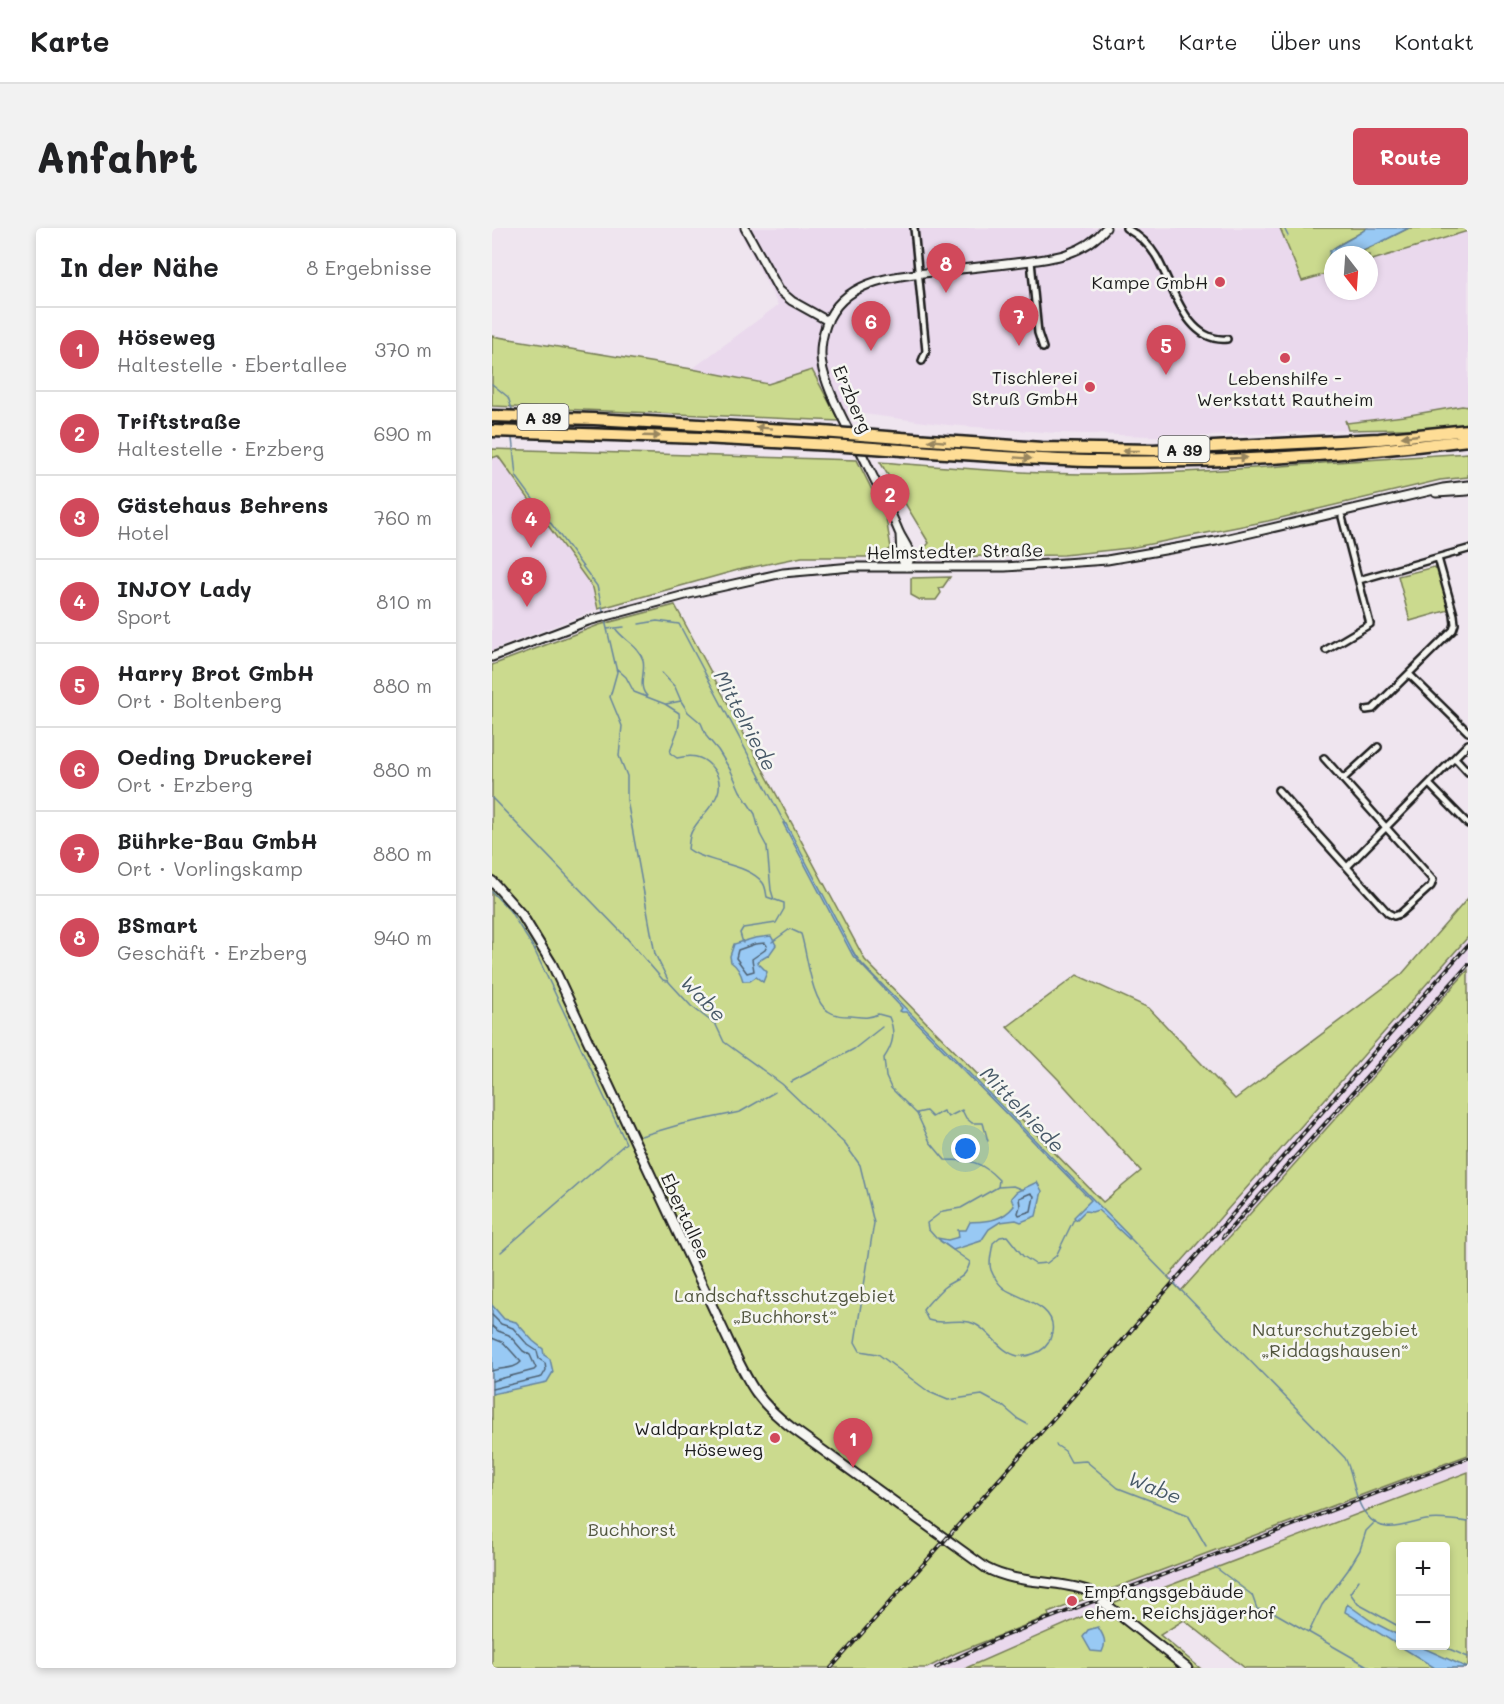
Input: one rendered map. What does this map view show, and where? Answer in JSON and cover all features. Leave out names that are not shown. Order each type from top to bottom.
[{"type":"highway","name":"A 39","points":[[492,416],[594,419],[822,432],[1042,448],[1153,450],[1356,441],[1468,430]]},
{"type":"highway","name":"A 39","points":[[492,431],[831,445],[1042,459],[1153,461],[1338,452],[1468,440]]},
{"type":"main road","name":"Ebertallee","points":[[492,880],[522,915],[552,964],[728,1340],[751,1387],[763,1403],[792,1428],[980,1565],[1010,1578],[1069,1585],[1089,1591],[1188,1668]]},
{"type":"street","points":[[745,228],[779,290],[792,302],[828,321]]},
{"type":"street","points":[[914,228],[926,351],[922,361]]},
{"type":"street","name":"Erzberg","points":[[906,567],[901,558],[900,534],[894,518],[826,379],[821,354],[822,339],[828,321],[843,300],[862,287],[884,279],[1057,258],[1074,252],[1094,240],[1106,228]]},
{"type":"street","points":[[1126,228],[1147,244],[1156,256],[1179,304],[1197,330],[1217,340],[1227,339]]},
{"type":"street","points":[[1031,261],[1038,333],[1043,348]]},
{"type":"street","name":"Helmstedter Straße","points":[[492,657],[588,621],[791,571],[852,567],[1042,566],[1138,555],[1216,541],[1357,507],[1443,488],[1468,485]]},
{"type":"street","name":"Helmstedter Straße","points":[[1425,493],[1468,491]]},
{"type":"street","points":[[1326,650],[1370,624],[1342,517]]},
{"type":"street","points":[[1359,580],[1468,549]]},
{"type":"street","points":[[1366,710],[1373,709],[1410,675],[1453,630],[1455,624],[1438,558]]},
{"type":"street","points":[[1410,675],[1468,732]]},
{"type":"street","points":[[1347,867],[1468,744]]},
{"type":"street","points":[[1343,779],[1378,747]]},
{"type":"street","points":[[1278,790],[1388,914],[1394,916],[1400,914],[1431,886],[1433,880],[1324,758]]},
{"type":"street","points":[[1455,758],[1468,772]]},
{"type":"street","points":[[1429,784],[1468,824]]},
{"type":"shaded area","points":[[738,228],[1280,228],[1302,281],[1324,275],[1324,300],[1378,300],[1378,258],[1468,231],[1468,407],[1345,423],[1348,430],[1184,437],[1056,433],[948,425],[833,410],[812,370],[768,384],[692,369],[778,305]]},
{"type":"shaded area","points":[[498,456],[593,588],[598,609],[492,650],[492,458]]},
{"type":"shaded area","points":[[1468,937],[1468,970],[961,1537],[821,1668],[1346,1078]]},
{"type":"shaded area","points":[[1468,1454],[1468,1472],[1155,1591],[1120,1600],[966,1668],[919,1668],[1095,1598],[1104,1589]]},
{"type":"green space","points":[[1280,228],[1367,228],[1338,246],[1324,246],[1324,275],[1302,281]]},
{"type":"green space","points":[[1409,228],[1468,228],[1468,231],[1378,258],[1378,246],[1373,246]]},
{"type":"green space","points":[[492,336],[768,384],[812,370],[839,421],[492,406]]},
{"type":"green space","points":[[1468,407],[1468,426],[1348,430],[1345,420],[1347,423]]},
{"type":"green space","points":[[492,449],[857,460],[886,518],[891,548],[880,557],[802,557],[738,570],[598,609],[593,588],[498,456],[492,458]]},
{"type":"green space","points":[[1468,453],[1468,477],[1440,480],[1268,521],[1130,548],[1064,555],[929,557],[923,554],[922,551],[929,543],[880,462],[1028,472],[1117,474],[1249,468]]},
{"type":"green space","points":[[1434,567],[1441,575],[1449,610],[1410,621],[1398,576]]},
{"type":"green space","points":[[950,577],[943,587],[939,588],[941,593],[936,600],[920,600],[911,595],[911,578]]},
{"type":"green space","name":"Landschaftsschutzgebiet „Buchhorst“","points":[[675,605],[865,960],[1103,1202],[1141,1171],[1058,1079],[1007,1027],[1077,975],[1149,1008],[1235,1099],[1402,974],[1468,898],[1468,937],[1168,1277],[1181,1291],[1468,970],[1468,1455],[1048,1613],[1049,1616],[956,1653],[927,1668],[492,1668],[492,665],[599,625]]},
{"type":"green space","points":[[1468,1472],[1468,1668],[1245,1668],[1184,1620],[1160,1635],[1200,1668],[966,1668],[1120,1600],[1155,1591]]},
{"type":"water","points":[[1367,228],[1409,228],[1372,246],[1338,246]]},
{"type":"water","points":[[785,822],[855,955],[862,964],[1130,1237],[1129,1239],[1098,1210],[1085,1211],[1076,1220],[1074,1217],[1091,1200],[906,1012],[900,1011],[902,1008],[853,956],[783,823]]},
{"type":"water","points":[[771,936],[776,945],[769,955],[757,962],[767,972],[763,982],[756,977],[750,981],[743,981],[739,970],[731,962],[730,956],[734,944]]},
{"type":"water","points":[[1037,1182],[1042,1191],[1036,1216],[1021,1222],[1016,1220],[1000,1222],[989,1229],[981,1241],[953,1250],[937,1238],[948,1240],[959,1237],[958,1230],[966,1230],[970,1222],[1005,1215],[1014,1206],[1011,1198],[1016,1192]]},
{"type":"water","points":[[492,1305],[504,1319],[516,1322],[543,1349],[544,1355],[550,1359],[553,1372],[547,1382],[492,1394]]},
{"type":"water","points":[[1347,1604],[1371,1621],[1396,1634],[1396,1644],[1345,1612]]},
{"type":"water","points":[[1098,1627],[1104,1639],[1102,1652],[1091,1651],[1083,1637],[1088,1630]]},
{"type":"water","points":[[1406,1650],[1428,1650],[1468,1668],[1435,1668]]},
{"type":"waterway","points":[[1284,228],[1288,236]]},
{"type":"waterway","name":"Wabe","points":[[492,384],[508,397],[513,412]]},
{"type":"waterway","name":"Wabe","points":[[512,438],[516,476],[597,586],[604,615]]},
{"type":"waterway","name":"Wabe","points":[[605,620],[617,672],[610,697],[622,726],[619,756],[627,776],[627,800],[655,954],[669,982],[691,1006],[716,1025],[724,1042],[782,1084],[845,1144],[860,1165],[874,1223],[855,1342],[860,1351],[878,1354],[929,1392],[948,1400],[982,1395],[1004,1407],[1027,1424]]},
{"type":"waterway","name":"Mittelriede","points":[[639,624],[657,621],[679,624],[785,824]]},
{"type":"waterway","name":"Mittelriede","points":[[607,629],[624,627]]},
{"type":"waterway","points":[[615,628],[641,655],[644,665],[642,683],[647,696]]},
{"type":"waterway","points":[[616,668],[626,677],[634,692],[665,704],[679,713],[678,730],[670,753],[677,758],[691,756],[700,758],[711,766],[717,775],[718,793],[692,831],[688,849],[706,858],[748,871],[763,883],[767,897],[784,903],[784,909],[776,923],[743,928],[740,933],[743,943]]},
{"type":"waterway","points":[[662,673],[675,687],[681,701]]},
{"type":"waterway","points":[[666,704],[681,701],[688,712],[701,723],[707,737],[718,750],[755,814],[760,834],[767,847],[774,900]]},
{"type":"waterway","points":[[492,798],[625,936],[663,980],[667,981]]},
{"type":"waterway","points":[[492,892],[510,911],[533,947],[626,1143],[501,1252]]},
{"type":"waterway","points":[[772,942],[790,929],[801,934],[817,997],[828,1011],[842,1016],[871,1017],[878,1014],[889,1017],[892,1039],[884,1058],[886,1077],[891,1088],[917,1114],[930,1142],[945,1160],[962,1160],[981,1165],[999,1180],[998,1187]]},
{"type":"waterway","name":"Mittelriede","points":[[852,950],[857,958]]},
{"type":"waterway","points":[[791,1082],[854,1049],[882,1027]]},
{"type":"waterway","points":[[641,1136],[682,1124],[740,1112],[775,1092]]},
{"type":"waterway","points":[[917,1113],[926,1111],[932,1117],[943,1111],[948,1117],[962,1110],[972,1123],[983,1123],[988,1141]]},
{"type":"waterway","points":[[936,1238],[928,1229],[927,1223],[943,1211],[961,1208],[998,1187],[1013,1186],[1023,1190]]},
{"type":"waterway","points":[[940,1241],[970,1262],[966,1273],[943,1288],[923,1310],[928,1320],[976,1324],[1011,1354],[1026,1356],[1040,1351],[1047,1345],[1052,1332],[1052,1323],[1049,1316],[1036,1304],[1005,1289],[997,1281],[990,1267],[993,1243],[1000,1237],[1007,1236],[1023,1256],[1035,1264],[1047,1263],[1056,1256],[1074,1219]]},
{"type":"waterway","name":"Mittelriede","points":[[1129,1237],[1345,1458],[1362,1509],[1373,1521],[1387,1527],[1431,1519],[1468,1522]]},
{"type":"waterway","name":"Wabe","points":[[1056,1445],[1065,1451],[1071,1462],[1086,1461],[1118,1488],[1188,1515],[1206,1546]]},
{"type":"waterway","points":[[1309,1632],[1322,1605],[1360,1550],[1366,1531],[1375,1522]]},
{"type":"waterway","name":"Wabe","points":[[1215,1567],[1252,1595],[1257,1609],[1275,1613],[1371,1668]]},
{"type":"waterway","points":[[1359,1580],[1350,1593],[1358,1604],[1396,1625]]},
{"type":"waterway","points":[[1450,1649],[1468,1657]]},
{"type":"railway","points":[[831,1668],[1101,1365],[1468,945]]},
{"type":"railway","points":[[1223,1237],[1468,965]]},
{"type":"railway","points":[[936,1668],[994,1640],[1047,1619],[1468,1458]]},
{"type":"place","name":"Kampe GmbH","points":[[1220,282]]},
{"type":"place","name":"BSmart","points":[[946,293]]},
{"type":"place","name":"Bührke-Bau GmbH","points":[[1019,346]]},
{"type":"place","name":"Oeding Druckerei","points":[[871,351]]},
{"type":"place","name":"Lebenshilfe - Werkstatt Rautheim","points":[[1285,358]]},
{"type":"place","name":"Harry Brot GmbH","points":[[1166,375]]},
{"type":"place","name":"Tischlerei Struß GmbH","points":[[1090,387]]},
{"type":"place","name":"Triftstraße","points":[[890,524]]},
{"type":"place","name":"INJOY Lady","points":[[531,548]]},
{"type":"place","name":"Gästehaus Behrens","points":[[527,607]]},
{"type":"place","name":"Waldparkplatz Höseweg","points":[[775,1438]]},
{"type":"place","name":"Höseweg","points":[[853,1468]]},
{"type":"place","name":"Empfangsgebäude ehem. Reichsjägerhof","points":[[1072,1601]]},
{"type":"park label","name":"Naturschutzgebiet „Riddagshausen“","points":[[1335,1339]]},
{"type":"park label","name":"Buchhorst","points":[[632,1529]]}]
